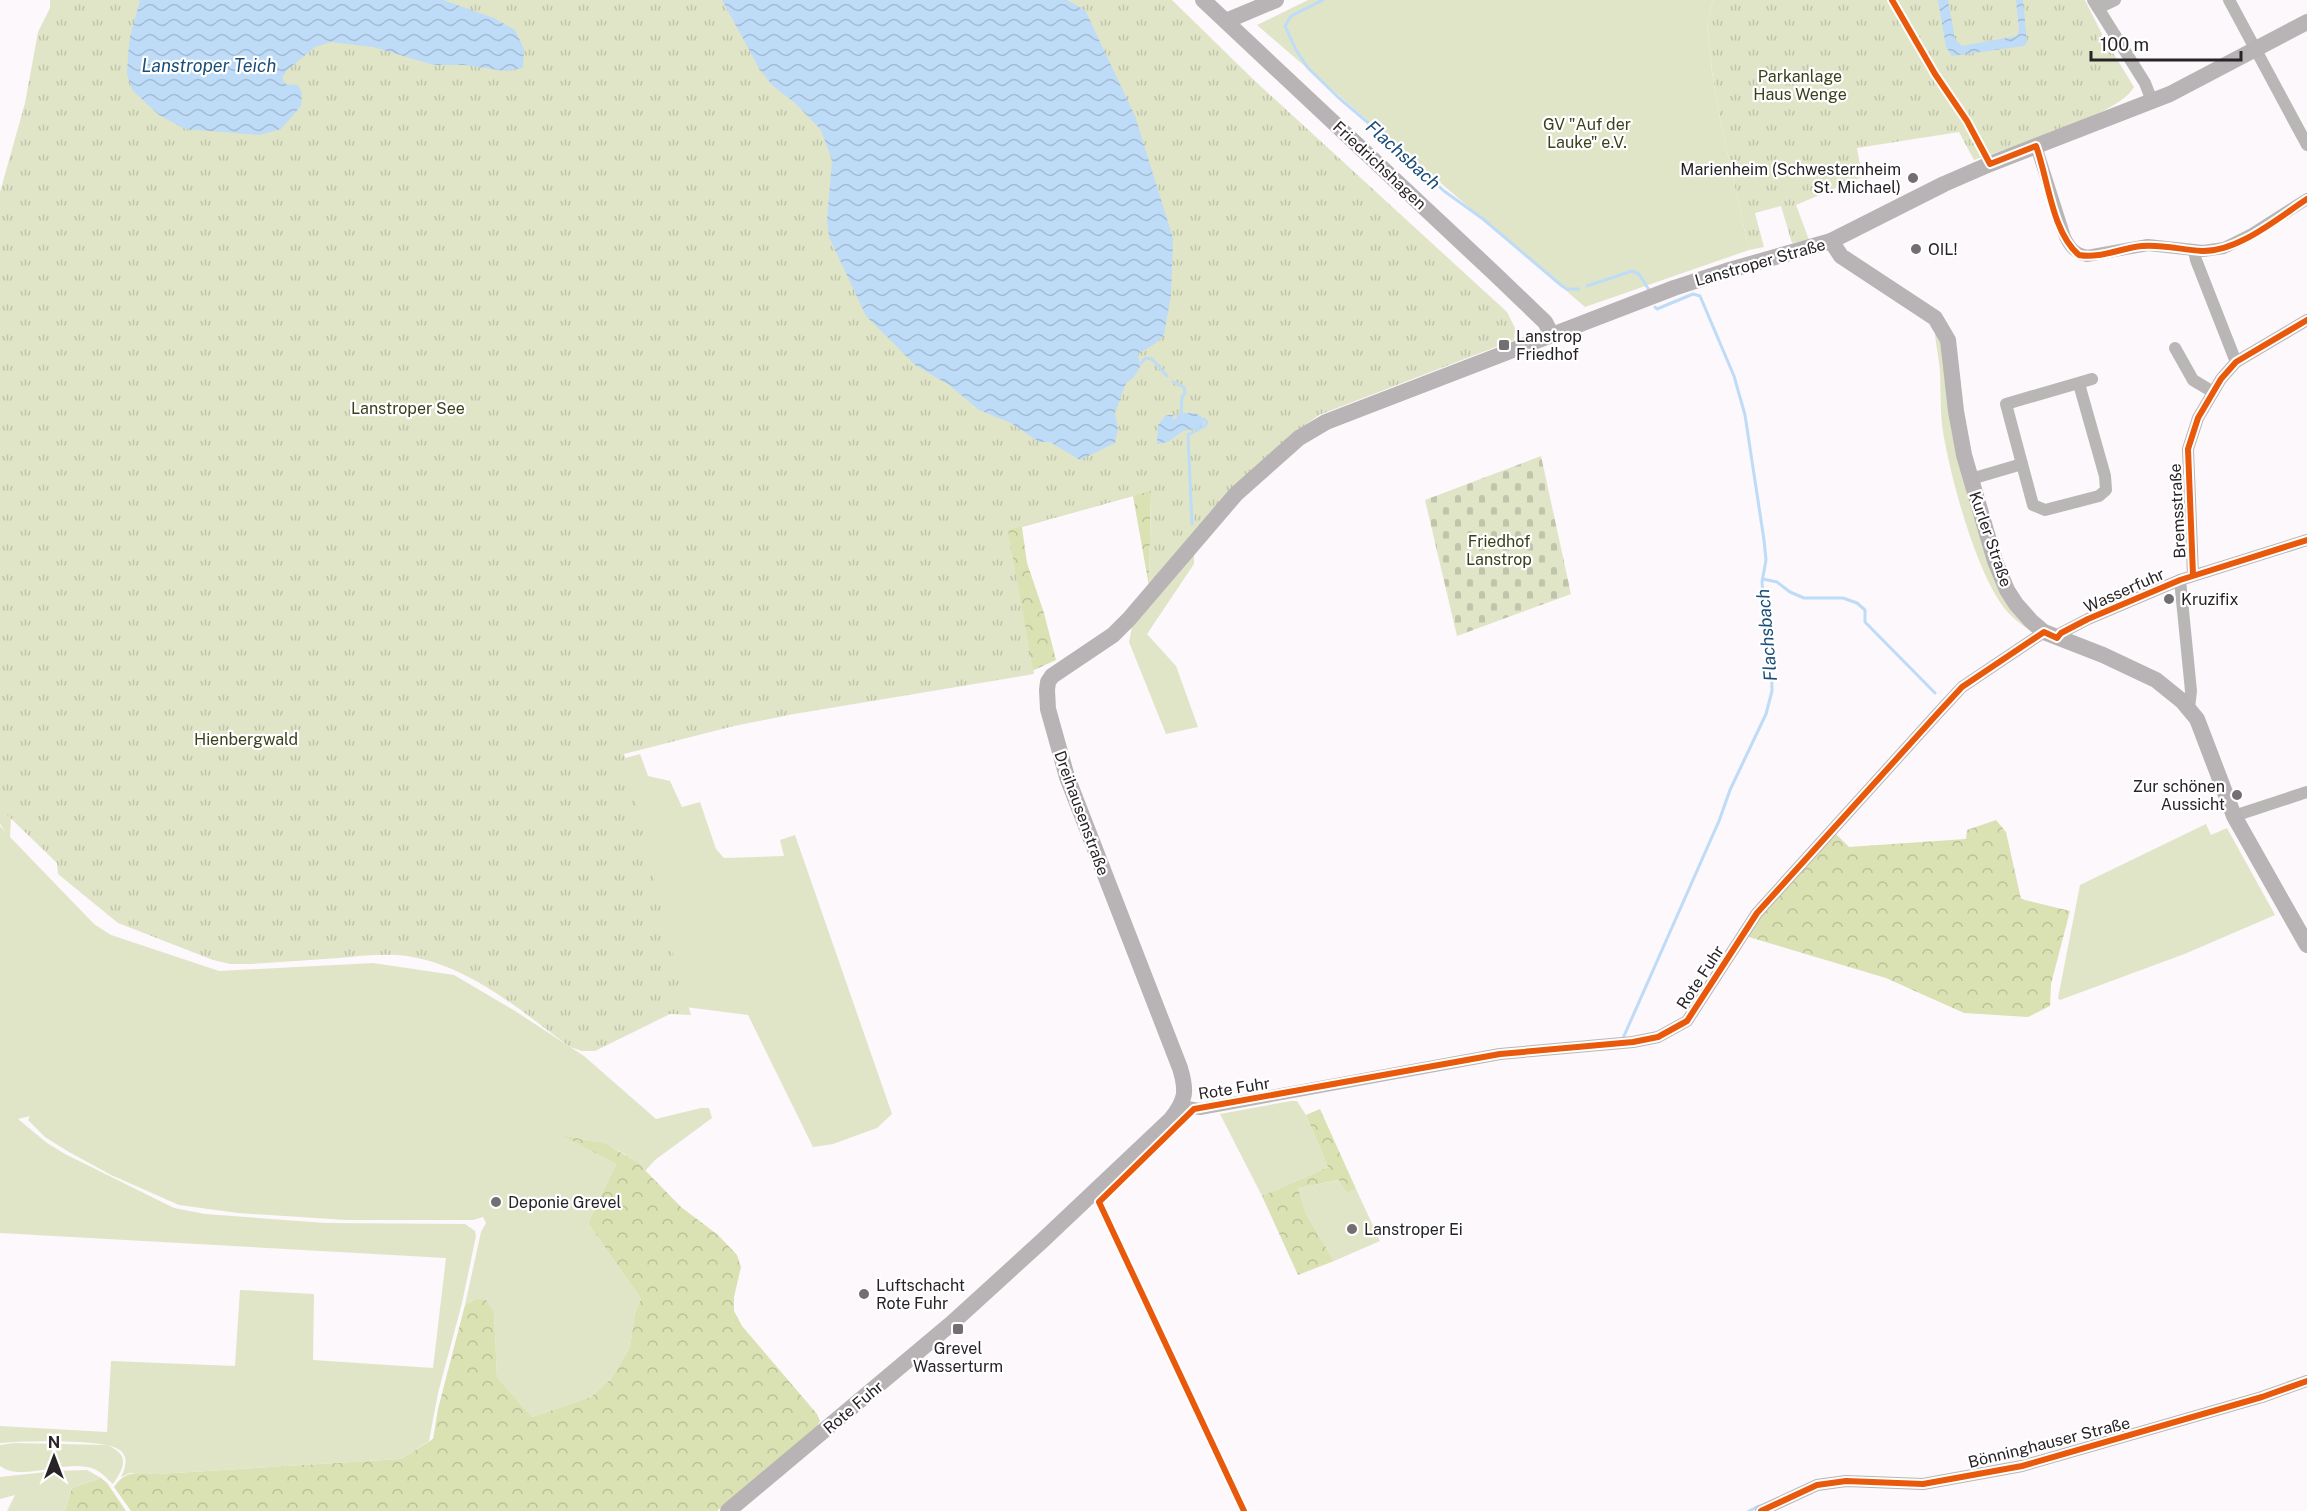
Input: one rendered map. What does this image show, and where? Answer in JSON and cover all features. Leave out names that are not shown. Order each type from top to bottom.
[{"type":"main road","name":"Friedrichshagen","points":[[1203,0],[1495,274],[1545,322],[1552,335]]},
{"type":"main road","points":[[1226,21],[1276,0]]},
{"type":"main road","name":"Lanstroper Straße","points":[[1400,393],[1674,288],[1831,241],[1944,184],[2152,102],[2307,22]]},
{"type":"main road","name":"Kurler Straße","points":[[1831,241],[1842,256],[1935,318],[1948,340],[1956,411],[1971,479],[1995,561],[2007,590],[2023,614],[2051,635],[2103,655],[2156,680],[2190,700],[2234,816],[2307,945]]},
{"type":"main road","name":"Dreihausenstraße","points":[[1181,1106],[1185,1091],[1180,1068],[1066,777],[1048,709],[1048,682],[1052,676],[1113,635],[1130,619],[1236,494],[1299,438],[1326,422],[1400,393]]},
{"type":"main road","name":"Rote Fuhr","points":[[728,1511],[961,1316],[1171,1119],[1181,1106]]},
{"type":"street","points":[[2115,0],[2095,4],[2145,83],[2152,102]]},
{"type":"street","points":[[2229,0],[2307,145]]},
{"type":"street","points":[[2036,146],[2058,222],[2068,244],[2079,255],[2095,255],[2148,245],[2203,251],[2234,245],[2307,199]]},
{"type":"street","points":[[2194,250],[2230,354],[2236,362]]},
{"type":"street","name":"Bremsstraße","points":[[2193,575],[2188,449],[2198,418],[2213,392],[2236,362],[2307,320]]},
{"type":"street","points":[[2175,348],[2193,380],[2213,392]]},
{"type":"street","points":[[2079,384],[2106,476],[2106,490],[2099,496],[2045,510],[2033,505],[2006,404],[2092,379]]},
{"type":"street","points":[[1971,479],[2022,465]]},
{"type":"street","name":"Wasserfuhr","points":[[2051,635],[2061,633],[2193,575],[2307,540]]},
{"type":"street","name":"Bremsstraße","points":[[2180,580],[2190,700]]},
{"type":"street","name":"Rote Fuhr","points":[[1181,1106],[1200,1109],[1500,1054],[1634,1042],[1658,1037],[1687,1021],[1757,913],[1962,687],[2051,635]]},
{"type":"street","points":[[2234,816],[2307,792]]},
{"type":"street","name":"Bönninghauser Straße","points":[[1761,1511],[1817,1485],[1846,1481],[1923,1484],[2022,1466],[2262,1397],[2307,1381]]},
{"type":"green space","name":"Lanstroper See","points":[[50,0],[1172,0],[1256,82],[1507,312],[1515,328],[1514,340],[1319,415],[1301,428],[1149,586],[1151,491],[1008,530],[1034,674],[794,714],[734,726],[624,754],[675,961],[691,1015],[670,1014],[595,1051],[582,1051],[570,1047],[473,979],[430,961],[407,956],[381,955],[230,964],[213,960],[118,923],[58,874],[57,863],[0,808],[0,192],[25,103],[38,32],[50,8]]},
{"type":"green space","name":"GV \"Auf der Lauke\" e.V.","points":[[1308,0],[1713,0],[1707,24],[1712,72],[1749,250],[1585,307],[1257,25]]},
{"type":"green space","name":"Parkanlage Haus Wenge","points":[[1713,0],[2085,0],[2104,38],[2134,87],[2124,98],[2085,120],[1974,160],[1959,132],[1857,148],[1862,177],[1796,205],[1809,240],[1792,243],[1781,206],[1755,213],[1764,247],[1749,250],[1720,119],[1712,71],[1707,24]]},
{"type":"green space","points":[[1935,318],[1953,367],[1995,561],[2037,636],[2012,617],[2000,602],[1981,566],[1965,520],[1943,432]]},
{"type":"green space","points":[[0,423],[27,509],[10,837],[94,924],[111,935],[219,971],[373,963],[454,975],[584,1056],[656,1119],[709,1108],[712,1118],[655,1160],[645,1171],[628,1156],[608,1146],[565,1136],[616,1164],[588,1223],[641,1299],[635,1312],[630,1347],[611,1379],[591,1397],[532,1417],[497,1377],[494,1312],[476,1299],[465,1305],[481,1232],[486,1223],[483,1217],[473,1220],[346,1220],[238,1213],[179,1205],[111,1175],[69,1152],[45,1137],[28,1120],[30,1116],[18,1119],[47,1143],[174,1208],[205,1214],[326,1223],[465,1224],[475,1231],[476,1236],[462,1303],[438,1393],[429,1441],[401,1459],[157,1474],[130,1473],[121,1477],[126,1460],[121,1451],[113,1447],[64,1441],[0,1443],[0,1426],[107,1432],[111,1361],[235,1366],[240,1290],[314,1294],[313,1360],[433,1368],[446,1258],[0,1233],[0,826],[6,832],[0,824]]},
{"type":"green space","name":"Friedhof Lanstrop","points":[[1541,456],[1571,594],[1457,636],[1425,500]]},
{"type":"green space","points":[[1151,491],[1149,586],[1133,496],[1022,527],[1027,563],[1044,613],[1056,660],[1034,670],[981,677],[995,502]]},
{"type":"green space","points":[[1194,552],[1194,564],[1147,634],[1176,666],[1198,727],[1166,734],[1129,642],[1133,622]]},
{"type":"green space","points":[[640,754],[648,776],[670,781],[682,807],[700,802],[716,849],[724,858],[784,856],[780,840],[795,835],[892,1114],[877,1128],[833,1144],[813,1147],[748,1015],[670,1005],[530,784]]},
{"type":"green space","points":[[1996,820],[2006,832],[2021,899],[2070,911],[2051,984],[2050,1006],[2028,1017],[1964,1013],[1886,978],[1742,935],[1832,830],[1849,847],[1966,839],[1967,830]]},
{"type":"green space","points":[[2206,824],[2211,835],[2227,828],[2275,915],[2187,953],[2060,1000],[2058,998],[2080,885]]},
{"type":"green space","points":[[1297,1101],[1306,1115],[1328,1167],[1262,1196],[1220,1114]]},
{"type":"green space","points":[[1320,1109],[1356,1189],[1347,1193],[1339,1180],[1298,1188],[1306,1214],[1334,1261],[1298,1275],[1262,1196],[1328,1167],[1306,1115]]},
{"type":"green space","points":[[562,1135],[606,1144],[637,1162],[681,1207],[718,1235],[737,1255],[741,1267],[734,1297],[734,1311],[742,1326],[817,1414],[820,1421],[813,1433],[717,1511],[131,1511],[114,1487],[123,1477],[133,1474],[401,1459],[433,1439],[438,1409],[465,1305],[476,1299],[486,1300],[494,1312],[497,1377],[532,1417],[591,1397],[611,1379],[630,1347],[635,1312],[641,1299],[588,1223],[616,1164]]},
{"type":"green space","points":[[1340,1180],[1347,1193],[1356,1189],[1380,1241],[1334,1261],[1306,1214],[1298,1188]]},
{"type":"green space","points":[[14,1443],[107,1445],[120,1453],[123,1462],[120,1473],[113,1484],[97,1470],[83,1466],[32,1472],[9,1471],[0,1466],[0,1445]]},
{"type":"green space","points":[[87,1470],[101,1478],[72,1488],[65,1511],[7,1511],[15,1495],[0,1499],[0,1477]]},
{"type":"green space","points":[[101,1478],[126,1511],[65,1511],[72,1488]]},
{"type":"water","name":"Lanstroper Teich","points":[[140,0],[443,0],[494,18],[515,30],[524,49],[523,68],[505,71],[464,65],[434,65],[373,47],[331,42],[315,47],[286,71],[282,78],[286,84],[298,85],[302,93],[301,106],[281,129],[260,135],[185,129],[159,115],[132,90],[127,73],[128,56],[130,37]]},
{"type":"water","points":[[722,0],[1067,0],[1085,10],[1135,116],[1173,238],[1171,295],[1164,335],[1138,354],[1140,367],[1134,377],[1126,383],[1115,413],[1118,428],[1115,443],[1080,460],[1050,442],[1039,442],[1011,423],[979,410],[949,385],[915,365],[866,316],[829,237],[827,220],[832,160],[821,130],[796,104],[772,85],[760,70]]},
{"type":"water","points":[[1938,0],[1948,0],[1955,39],[1962,46],[2017,36],[2019,30],[2016,0],[2023,0],[2027,42],[2024,46],[1952,56],[1946,47]]},
{"type":"water","points":[[1195,413],[1202,417],[1204,423],[1200,428],[1183,431],[1168,442],[1157,444],[1158,425],[1166,415],[1173,415],[1173,419],[1176,419],[1178,414]]},
{"type":"waterway","name":"Flachsbach","points":[[1323,0],[1291,16],[1285,26],[1296,50],[1308,68],[1444,191],[1483,219],[1562,286],[1567,289],[1579,289]]},
{"type":"waterway","name":"Flachsbach","points":[[1587,286],[1632,271],[1639,274],[1649,290]]},
{"type":"waterway","name":"Flachsbach","points":[[1624,1036],[1719,821],[1730,790],[1766,714],[1772,691],[1771,642],[1762,582],[1766,560],[1764,540],[1745,415],[1734,376],[1700,296],[1693,294],[1657,309],[1655,307]]},
{"type":"waterway","points":[[1140,364],[1146,358],[1152,359],[1167,376]]},
{"type":"waterway","points":[[1173,382],[1184,387],[1181,414]]},
{"type":"waterway","points":[[1192,524],[1188,435],[1205,426],[1207,422],[1204,419]]},
{"type":"waterway","points":[[1763,579],[1777,582],[1790,592],[1804,598],[1843,598],[1857,603],[1865,610],[1865,622],[1935,693]]},
{"type":"waterway","points":[[1749,1511],[1759,1506]]},
{"type":"cycle path","points":[[1892,0],[1935,74],[1967,121],[1990,164],[2036,146],[2057,219],[2070,245],[2079,255],[2095,256],[2134,247],[2150,246],[2202,251],[2216,250],[2257,233],[2307,199]]},
{"type":"cycle path","points":[[2193,575],[2188,449],[2198,418],[2221,379],[2236,362],[2307,320]]},
{"type":"cycle path","points":[[1244,1511],[1099,1202],[1194,1109],[1500,1054],[1633,1042],[1658,1037],[1687,1021],[1757,913],[1962,687],[2044,632],[2057,638],[2061,633],[2088,619],[2180,580],[2307,540]]},
{"type":"cycle path","points":[[1761,1511],[1817,1485],[1846,1481],[1923,1484],[2022,1466],[2262,1397],[2307,1381]]},
{"type":"place","name":"Marienheim (Schwesternheim St. Michael)","points":[[1913,178]]},
{"type":"place","name":"OIL!","points":[[1916,249]]},
{"type":"place","name":"Lanstrop Friedhof","points":[[1504,345]]},
{"type":"place","name":"Kruzifix","points":[[2169,599]]},
{"type":"place","name":"Zur schönen Aussicht","points":[[2237,795]]},
{"type":"place","name":"Deponie Grevel","points":[[496,1202]]},
{"type":"place","name":"Lanstroper Ei","points":[[1352,1229]]},
{"type":"place","name":"Luftschacht Rote Fuhr","points":[[864,1294]]},
{"type":"place","name":"Grevel Wasserturm","points":[[958,1329]]},
{"type":"park label","name":"Hienbergwald","points":[[246,739]]}]
